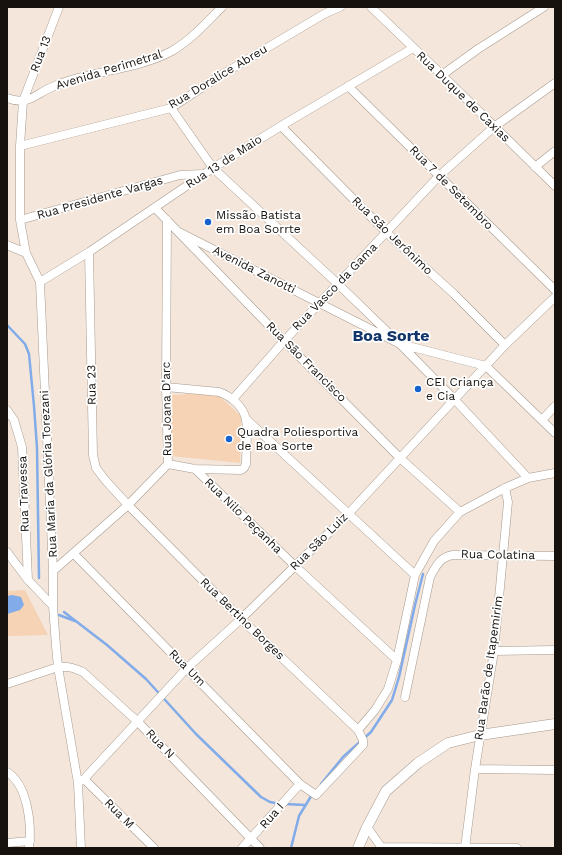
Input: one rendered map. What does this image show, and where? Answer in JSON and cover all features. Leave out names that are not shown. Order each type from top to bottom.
[{"type":"street","name":"Rua 13","points":[[23,101],[59,7]]},
{"type":"street","name":"Avenida Perimetral","points":[[23,101],[63,82],[78,77],[143,62],[163,55],[173,50],[194,35],[222,7]]},
{"type":"street","name":"Rua Doralice Abreu","points":[[20,146],[171,108],[218,77],[324,14],[340,7]]},
{"type":"street","name":"Rua Duque de Caxias","points":[[371,7],[555,186]]},
{"type":"street","points":[[442,75],[478,49],[544,7]]},
{"type":"street","name":"Rua 13 de Maio","points":[[40,282],[90,252],[213,168],[280,126],[413,48]]},
{"type":"street","name":"Rua Vasco da Gama","points":[[233,399],[284,341],[439,176],[494,127],[555,83]]},
{"type":"street","name":"Rua 7 de Setembro","points":[[348,86],[555,290]]},
{"type":"street","points":[[7,98],[15,101],[23,101]]},
{"type":"street","name":"Rua Maria da Glória Torezani","points":[[23,101],[20,146],[20,220],[26,253],[40,282],[53,571],[53,606],[58,667],[81,781],[81,848]]},
{"type":"street","points":[[171,108],[213,168],[400,344],[528,478]]},
{"type":"street","name":"Rua São Jerônimo","points":[[280,126],[387,233],[448,289],[505,345]]},
{"type":"street","points":[[535,167],[555,151]]},
{"type":"street","name":"Rua Presidente Vargas","points":[[20,220],[180,175],[204,174]]},
{"type":"street","name":"Rua São Francisco","points":[[156,208],[284,341],[400,458],[460,512]]},
{"type":"street","name":"Rua Joana D'arc","points":[[53,571],[128,505],[168,464],[166,387],[167,220]]},
{"type":"street","name":"Avenida Zanotti","points":[[179,232],[400,344],[486,366],[555,433]]},
{"type":"street","points":[[7,245],[26,253]]},
{"type":"street","name":"Rua 23","points":[[90,252],[94,455],[96,468],[128,505]]},
{"type":"street","name":"Rua São Luiz","points":[[81,781],[187,668],[241,619],[349,513],[505,345],[555,297]]},
{"type":"street","points":[[166,387],[219,392],[226,394],[233,399],[246,419],[415,574]]},
{"type":"street","points":[[542,420],[555,406]]},
{"type":"street","name":"Rua Travessa","points":[[7,410],[14,420],[22,447],[28,580]]},
{"type":"street","points":[[168,464],[195,469],[241,470],[246,464],[246,419]]},
{"type":"street","name":"Rua Nilo Peçanha","points":[[195,469],[295,566],[397,660]]},
{"type":"street","points":[[359,732],[388,689],[397,660],[415,574],[434,541],[460,512],[505,488],[528,478],[555,473]]},
{"type":"street","name":"Rua Barão de Itapemirim","points":[[465,848],[480,735],[494,651],[508,502],[505,488]]},
{"type":"street","name":"Rua Bertino Borges","points":[[128,505],[241,619],[359,732],[364,742],[316,795]]},
{"type":"street","points":[[7,552],[28,580],[53,606]]},
{"type":"street","name":"Rua Um","points":[[74,554],[300,784],[316,795]]},
{"type":"street","name":"Rua Colatina","points":[[406,697],[430,577],[442,559],[453,555],[555,556]]},
{"type":"street","points":[[494,651],[555,650]]},
{"type":"street","points":[[7,684],[58,667]]},
{"type":"street","name":"Rua N","points":[[58,667],[74,668],[82,672],[137,721],[252,838],[260,848]]},
{"type":"street","points":[[358,848],[386,791],[418,763],[448,743],[480,735],[555,724]]},
{"type":"street","points":[[475,769],[555,770]]},
{"type":"street","points":[[7,843],[29,844],[27,802],[20,785],[8,774]]},
{"type":"street","name":"Rua M","points":[[81,781],[154,848]]},
{"type":"street","name":"Rua I","points":[[242,848],[300,784]]},
{"type":"street","points":[[367,827],[382,847],[517,848]]},
{"type":"shaded area","points":[[216,393],[241,416],[240,463],[171,456],[171,395]]},
{"type":"shaded area","points":[[25,590],[48,635],[7,636],[7,591]]},
{"type":"water","points":[[12,595],[21,597],[24,605],[20,610],[7,614],[7,596]]},
{"type":"waterway","points":[[7,325],[25,344],[29,354],[37,448],[39,578]]},
{"type":"waterway","points":[[321,784],[343,757],[371,732],[392,700],[399,677],[423,574]]},
{"type":"waterway","points":[[64,612],[107,645],[146,679],[196,734],[261,797],[270,802],[280,804]]},
{"type":"waterway","points":[[59,615],[75,621]]},
{"type":"waterway","points":[[291,848],[299,816],[313,793]]},
{"type":"waterway","points":[[285,804],[305,805]]},
{"type":"place","name":"Missão Batista em Boa Sorrte","points":[[208,222]]},
{"type":"place","name":"CEI Criança e Cia","points":[[418,389]]},
{"type":"place","name":"Quadra Poliesportiva de Boa Sorte","points":[[229,439]]},
{"type":"district","name":"Boa Sorte","points":[[391,336]]}]
